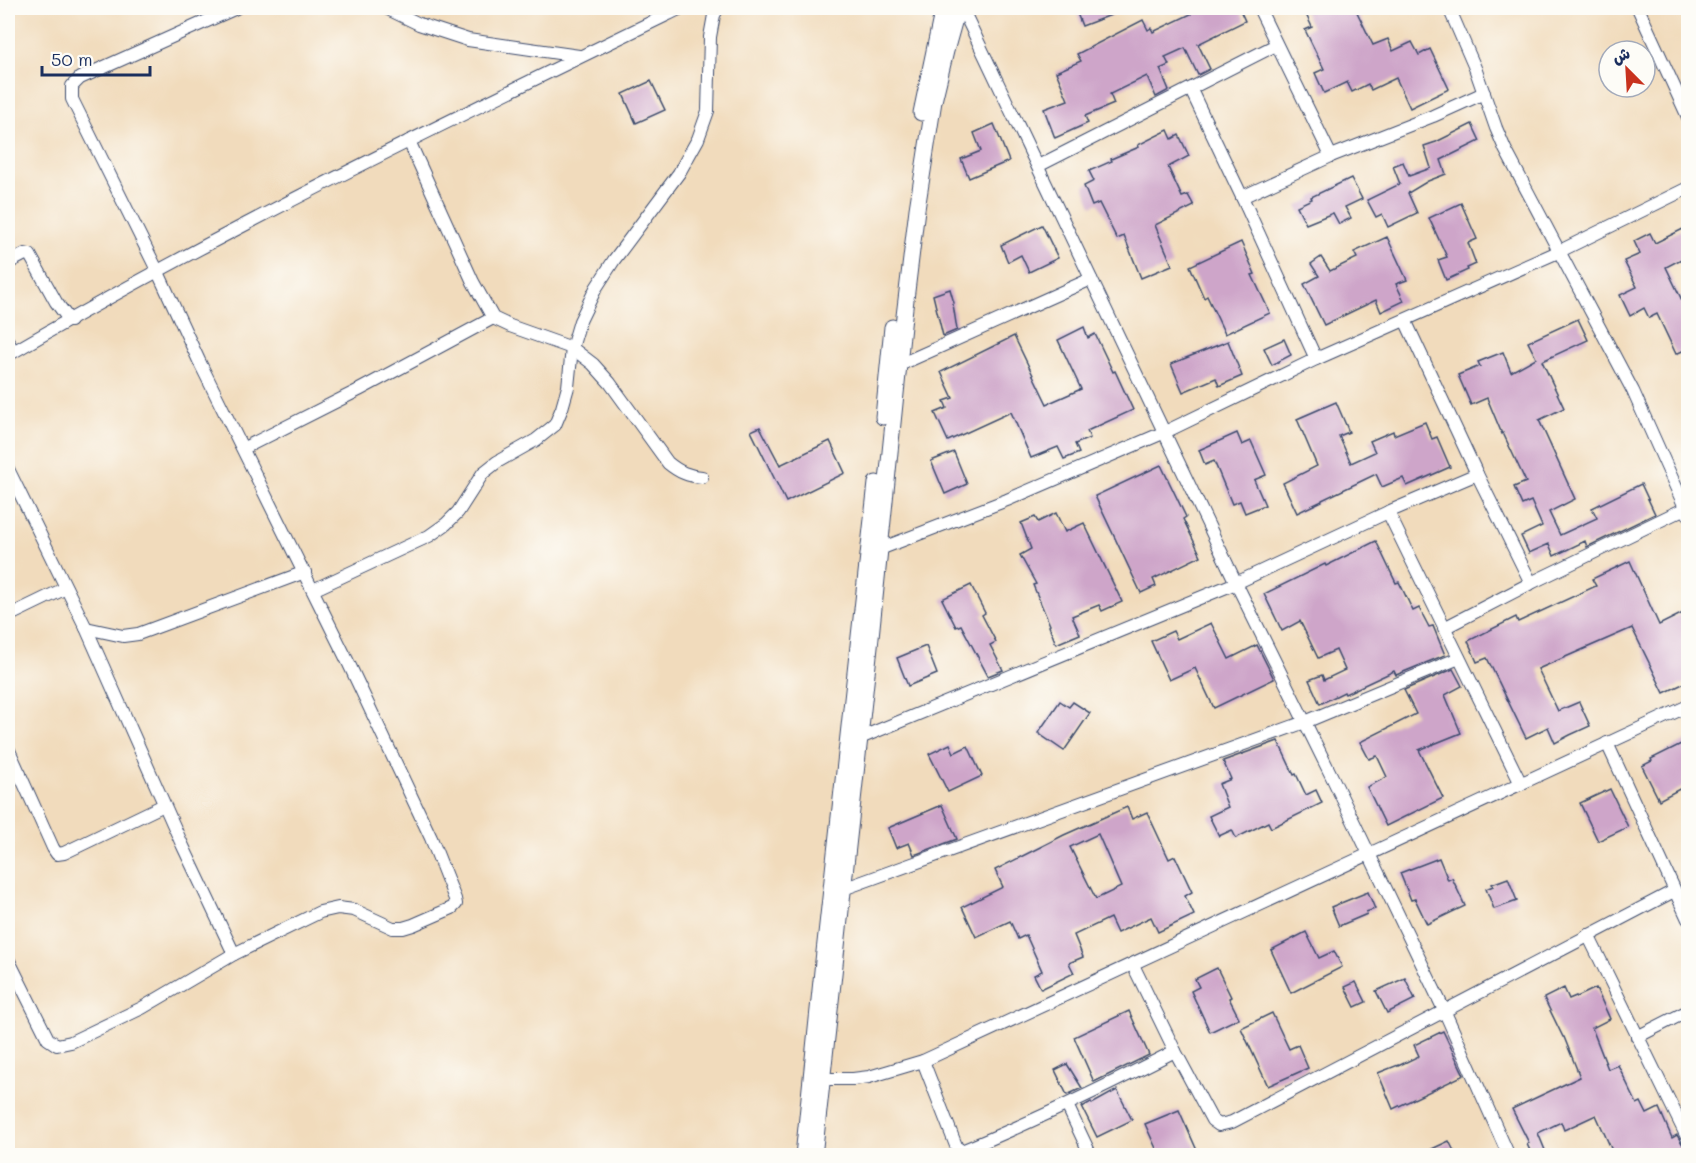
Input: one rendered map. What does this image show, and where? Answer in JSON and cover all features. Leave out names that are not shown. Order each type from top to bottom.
[{"type":"street","points":[[8,958],[48,1039],[57,1045],[71,1042],[141,1008],[234,954],[320,912],[338,908],[354,910],[393,928],[403,928],[413,926],[456,904],[431,838],[305,572],[200,363],[157,270],[72,99],[72,86],[80,78],[236,8]]},
{"type":"street","points":[[386,8],[418,24],[468,40],[580,56]]},
{"type":"street","points":[[10,349],[70,321],[157,270],[410,141],[681,8]]},
{"type":"street","points":[[313,590],[429,536],[458,512],[483,473],[497,462],[536,440],[555,425],[568,387],[572,348],[580,321],[596,288],[679,173],[698,139],[708,111],[710,37],[714,15],[718,8]]},
{"type":"street","points":[[814,1155],[823,1079],[829,962],[855,679],[893,317],[923,102],[943,8]]},
{"type":"street","points":[[803,1155],[829,962],[843,889],[917,209],[934,101],[946,51],[960,8]]},
{"type":"street","points":[[960,8],[1038,166],[1236,583],[1370,855],[1509,1155]]},
{"type":"street","points":[[1259,8],[1331,156]]},
{"type":"street","points":[[1444,628],[1532,583],[1688,510],[1633,391],[1505,148],[1449,8]]},
{"type":"street","points":[[1638,8],[1689,117]]},
{"type":"street","points":[[1038,166],[1276,45]]},
{"type":"street","points":[[1191,90],[1316,359]]},
{"type":"street","points":[[1242,197],[1331,156],[1484,93]]},
{"type":"street","points":[[410,141],[474,282],[493,318],[572,348],[593,364],[610,383],[668,463],[678,471],[690,476],[702,477]]},
{"type":"street","points":[[880,549],[1007,500],[1165,432],[1316,359],[1558,252],[1689,188]]},
{"type":"street","points":[[8,263],[25,254],[30,255],[56,302],[70,321]]},
{"type":"street","points":[[899,365],[1091,279]]},
{"type":"street","points":[[244,448],[369,385],[493,318]]},
{"type":"street","points":[[1405,320],[1477,474],[1532,583]]},
{"type":"street","points":[[8,469],[86,628],[234,954]]},
{"type":"street","points":[[860,738],[1236,583],[1388,512],[1477,474]]},
{"type":"street","points":[[1388,512],[1521,784]]},
{"type":"street","points":[[86,628],[123,636],[138,634],[305,572]]},
{"type":"street","points":[[8,616],[66,588]]},
{"type":"street","points":[[843,889],[1305,722],[1459,658]]},
{"type":"street","points":[[823,1079],[869,1077],[923,1061],[1689,705]]},
{"type":"street","points":[[1607,743],[1689,919]]},
{"type":"street","points":[[8,748],[57,854],[64,853],[164,804]]},
{"type":"street","points":[[8,780],[20,774]]},
{"type":"street","points":[[1133,964],[1212,1120],[1219,1125],[1232,1122],[1674,891]]},
{"type":"street","points":[[1588,935],[1689,1139]]},
{"type":"street","points":[[1637,1037],[1689,1011]]},
{"type":"street","points":[[923,1061],[960,1154],[1067,1105],[1176,1051]]},
{"type":"street","points":[[1067,1105],[1091,1155]]},
{"type":"building","points":[[1075,8],[1127,8],[1127,9],[1082,26]]},
{"type":"building","points":[[1188,8],[1239,8],[1245,21],[1198,44],[1210,69],[1198,75],[1185,48],[1165,57],[1169,65],[1160,69],[1169,90],[1156,97],[1147,76],[1110,94],[1114,104],[1085,116],[1088,123],[1055,138],[1044,109],[1068,100],[1056,72],[1081,61],[1077,54],[1143,20],[1148,30],[1151,28],[1153,32],[1191,14]]},
{"type":"building","points":[[1303,8],[1355,8],[1373,45],[1388,39],[1393,51],[1412,42],[1419,55],[1430,49],[1449,89],[1410,108],[1396,78],[1371,90],[1368,84],[1352,92],[1347,82],[1324,93],[1315,73],[1324,69],[1305,30],[1312,27]]},
{"type":"building","points":[[651,81],[665,110],[636,123],[623,94]]},
{"type":"building","points":[[994,124],[1009,161],[969,178],[961,159],[981,151],[974,133]]},
{"type":"building","points":[[1472,124],[1480,141],[1441,160],[1446,174],[1408,193],[1417,213],[1388,227],[1382,214],[1376,217],[1367,200],[1400,184],[1393,166],[1403,162],[1409,176],[1431,168],[1424,146]]},
{"type":"building","points":[[1168,130],[1172,139],[1179,135],[1189,156],[1168,167],[1182,197],[1188,195],[1194,206],[1155,225],[1172,265],[1141,278],[1124,236],[1117,239],[1099,203],[1092,206],[1084,186],[1094,181],[1089,171]]},
{"type":"building","points":[[1351,178],[1362,199],[1345,207],[1351,218],[1339,224],[1333,213],[1306,224],[1297,206]]},
{"type":"building","points":[[1461,203],[1477,239],[1468,243],[1476,264],[1446,280],[1438,260],[1447,257],[1429,218]]},
{"type":"building","points":[[1042,225],[1058,258],[1029,272],[1021,255],[1008,262],[1001,245]]},
{"type":"building","points":[[1689,226],[1689,255],[1666,267],[1689,315],[1689,348],[1676,354],[1657,314],[1649,318],[1644,308],[1630,316],[1620,295],[1637,287],[1624,261],[1640,254],[1634,241],[1650,233],[1655,243]]},
{"type":"building","points":[[1387,237],[1407,280],[1396,284],[1404,301],[1381,312],[1376,300],[1324,325],[1304,284],[1319,276],[1311,264],[1321,257],[1330,271],[1357,258],[1354,252]]},
{"type":"building","points":[[1241,242],[1255,274],[1252,275],[1270,313],[1225,334],[1207,296],[1204,298],[1190,266]]},
{"type":"building","points":[[950,289],[957,330],[943,336],[933,295]]},
{"type":"building","points":[[1578,319],[1588,340],[1542,361],[1564,408],[1539,420],[1575,499],[1549,512],[1560,535],[1597,518],[1592,508],[1641,484],[1655,514],[1587,547],[1585,541],[1554,556],[1549,544],[1529,553],[1521,536],[1542,526],[1531,501],[1522,505],[1514,487],[1526,482],[1487,398],[1471,405],[1458,375],[1480,366],[1478,362],[1503,352],[1511,372],[1536,358],[1528,342]]},
{"type":"building","points":[[1084,327],[1088,338],[1095,334],[1133,410],[1087,431],[1090,438],[1075,444],[1079,453],[1064,459],[1058,447],[1031,458],[1011,412],[948,441],[935,413],[947,408],[944,401],[953,398],[941,372],[1014,336],[1047,404],[1081,389],[1058,340]]},
{"type":"building","points":[[1284,339],[1291,355],[1272,365],[1264,348]]},
{"type":"building","points":[[1228,341],[1242,376],[1219,386],[1216,378],[1183,392],[1171,364]]},
{"type":"building","points":[[1336,402],[1349,432],[1339,436],[1351,463],[1375,452],[1370,441],[1393,431],[1394,435],[1425,422],[1432,439],[1437,437],[1450,467],[1407,486],[1403,478],[1382,487],[1376,474],[1297,513],[1283,483],[1317,466],[1297,419]]},
{"type":"building","points":[[760,427],[780,465],[830,441],[845,473],[786,502],[751,431]]},
{"type":"building","points":[[1237,433],[1242,445],[1251,441],[1266,475],[1254,480],[1265,505],[1245,513],[1240,501],[1232,504],[1214,461],[1205,465],[1199,450]]},
{"type":"building","points":[[954,452],[967,484],[945,494],[931,461]]},
{"type":"building","points":[[1161,465],[1186,517],[1183,519],[1201,556],[1153,579],[1156,586],[1141,593],[1095,496]]},
{"type":"building","points":[[1056,513],[1065,532],[1084,523],[1122,602],[1102,611],[1099,605],[1072,616],[1080,634],[1056,644],[1033,585],[1036,584],[1020,555],[1031,549],[1021,523],[1035,517],[1038,522]]},
{"type":"building","points":[[1376,541],[1396,583],[1399,582],[1413,611],[1419,608],[1429,627],[1433,626],[1445,655],[1396,675],[1394,671],[1320,704],[1309,680],[1322,675],[1324,680],[1345,670],[1336,650],[1318,658],[1300,621],[1282,631],[1264,594]]},
{"type":"building","points":[[1630,561],[1659,625],[1689,610],[1689,681],[1664,693],[1632,628],[1538,669],[1558,711],[1579,702],[1590,726],[1555,743],[1548,727],[1526,738],[1487,658],[1477,662],[1468,641],[1516,617],[1518,622],[1596,586],[1592,579]]},
{"type":"building","points":[[971,585],[985,613],[982,615],[996,642],[990,645],[1003,670],[988,676],[961,625],[956,627],[942,599]]},
{"type":"building","points":[[1211,623],[1229,659],[1257,645],[1274,679],[1214,708],[1195,668],[1169,680],[1151,641],[1173,631],[1177,639]]},
{"type":"building","points":[[926,646],[937,674],[908,686],[897,658]]},
{"type":"building","points":[[1453,669],[1462,686],[1445,695],[1461,733],[1419,750],[1443,798],[1386,826],[1367,787],[1387,777],[1377,756],[1369,759],[1360,742],[1416,714],[1404,690]]},
{"type":"building","points":[[1060,701],[1069,707],[1073,702],[1090,713],[1064,751],[1038,733]]},
{"type":"building","points":[[1689,740],[1689,784],[1659,800],[1642,766]]},
{"type":"building","points":[[1278,741],[1306,795],[1316,790],[1322,803],[1271,828],[1268,822],[1236,838],[1232,830],[1219,836],[1209,816],[1228,807],[1219,784],[1231,779],[1223,761]]},
{"type":"building","points":[[950,744],[954,753],[968,746],[982,776],[948,792],[929,754]]},
{"type":"building","points":[[1610,789],[1628,827],[1598,841],[1580,803]]},
{"type":"building","points":[[942,805],[957,839],[914,855],[909,843],[896,848],[888,828]]},
{"type":"building","points":[[1127,807],[1132,819],[1147,812],[1169,859],[1175,856],[1192,892],[1185,896],[1194,915],[1158,932],[1151,917],[1117,933],[1110,918],[1074,935],[1083,957],[1069,963],[1074,973],[1041,989],[1034,975],[1042,971],[1026,935],[1018,939],[1010,921],[976,937],[962,907],[1003,887],[995,870],[1064,835]],"holes":[[[1098,834],[1121,887],[1096,899],[1070,847]]]},
{"type":"building","points":[[1439,858],[1448,880],[1452,878],[1465,906],[1427,924],[1415,899],[1411,900],[1400,873]]},
{"type":"building","points":[[1508,878],[1517,901],[1494,909],[1486,889]]},
{"type":"building","points":[[1368,892],[1375,909],[1339,926],[1331,907]]},
{"type":"building","points":[[1306,932],[1319,958],[1334,951],[1342,967],[1291,993],[1271,950]]},
{"type":"building","points":[[1217,968],[1239,1018],[1210,1032],[1191,991],[1199,987],[1195,979]]},
{"type":"building","points":[[1405,978],[1415,999],[1387,1013],[1376,991]]},
{"type":"building","points":[[1356,982],[1366,1002],[1355,1007],[1345,987]]},
{"type":"building","points":[[1564,988],[1569,999],[1596,988],[1610,1019],[1592,1028],[1608,1069],[1618,1065],[1637,1104],[1641,1102],[1647,1114],[1659,1108],[1672,1138],[1677,1135],[1683,1145],[1689,1147],[1689,1152],[1681,1155],[1614,1155],[1596,1115],[1564,1130],[1561,1122],[1538,1133],[1547,1155],[1532,1155],[1527,1144],[1529,1143],[1512,1109],[1580,1077],[1564,1037],[1544,998]]},
{"type":"building","points":[[1129,1011],[1149,1055],[1094,1082],[1074,1037]]},
{"type":"building","points":[[1272,1013],[1289,1049],[1298,1045],[1308,1068],[1268,1086],[1241,1028]]},
{"type":"building","points":[[1443,1031],[1464,1075],[1393,1109],[1378,1073],[1419,1056],[1414,1045]]},
{"type":"building","points":[[1067,1064],[1082,1088],[1067,1095],[1055,1070]]},
{"type":"building","points":[[1117,1090],[1132,1120],[1097,1137],[1082,1107]]},
{"type":"building","points":[[1179,1110],[1199,1155],[1159,1155],[1145,1124]]},
{"type":"building","points":[[1449,1141],[1456,1155],[1419,1155]]}]
